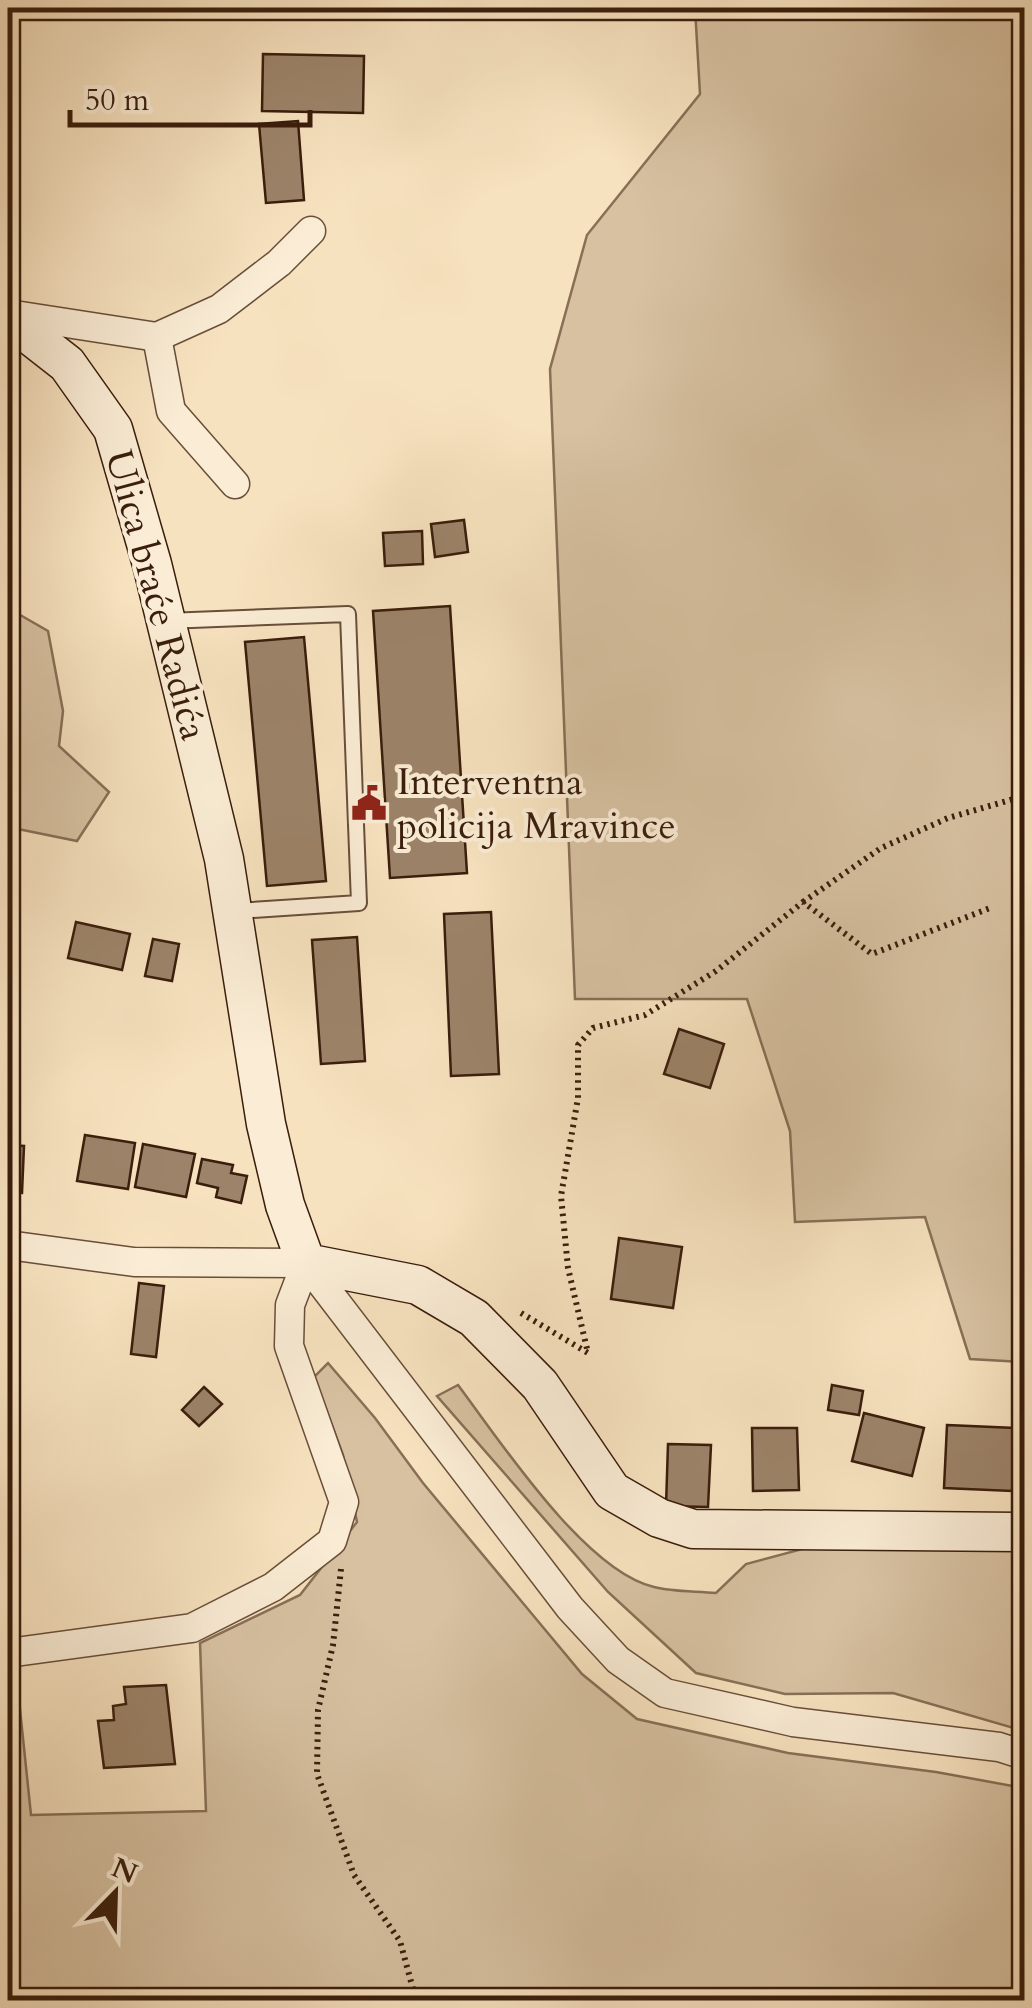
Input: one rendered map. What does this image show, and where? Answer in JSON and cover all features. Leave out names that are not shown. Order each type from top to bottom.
[{"type":"main road","name":"Ulica braće Radića","points":[[8,316],[68,364],[113,429],[166,621],[224,859],[266,1124],[285,1205],[306,1263]]},
{"type":"main road","points":[[306,1263],[418,1285],[474,1318],[540,1385],[612,1491],[659,1518],[693,1529],[1024,1532]]},
{"type":"street","points":[[8,316],[157,337],[218,309],[279,262],[311,231]]},
{"type":"street","points":[[157,337],[171,411],[236,484]]},
{"type":"street","points":[[8,1245],[134,1262],[306,1263]]},
{"type":"street","points":[[8,1653],[192,1628],[274,1587],[332,1541],[344,1502],[289,1346],[290,1305],[306,1263]]},
{"type":"street","points":[[306,1263],[570,1608],[618,1660],[665,1693],[793,1722],[998,1747],[1024,1755]]},
{"type":"lane","points":[[166,621],[348,614],[359,903],[232,912]]},
{"type":"path","points":[[514,1309],[588,1353],[568,1268],[560,1196],[578,1098],[578,1045],[593,1028],[645,1015],[716,972],[802,902],[881,848],[948,818],[1024,796]]},
{"type":"path","points":[[802,902],[872,954],[990,908]]},
{"type":"path","points":[[341,1518],[344,1541],[334,1645],[318,1710],[317,1774],[354,1875],[400,1941],[416,2000]]},
{"type":"shaded area","points":[[695,8],[1024,8],[1024,1362],[970,1359],[925,1217],[795,1222],[790,1131],[747,999],[575,999],[550,369],[587,235],[700,94]]},
{"type":"shaded area","points":[[8,608],[48,631],[63,711],[59,746],[109,792],[77,841],[8,827]]},
{"type":"shaded area","points":[[328,1363],[582,1674],[637,1719],[788,1753],[1024,1788],[1024,2000],[8,2000],[8,1694],[18,1690],[31,1815],[206,1811],[200,1643],[300,1595],[357,1522],[343,1455],[314,1377]]},
{"type":"shaded area","points":[[458,1385],[520,1469],[573,1531],[627,1576],[654,1587],[716,1593],[746,1564],[821,1544],[1024,1544],[1024,1731],[893,1693],[785,1694],[696,1673],[608,1592],[437,1396]]},
{"type":"building","points":[[263,54],[364,56],[363,113],[262,111]]},
{"type":"building","points":[[298,121],[304,200],[266,203],[259,124]]},
{"type":"building","points":[[464,520],[468,552],[435,557],[431,524]]},
{"type":"building","points":[[422,531],[423,564],[385,566],[383,533]]},
{"type":"building","points":[[450,606],[467,873],[390,878],[373,611]]},
{"type":"building","points":[[304,637],[326,881],[267,886],[245,642]]},
{"type":"building","points":[[491,912],[499,1074],[451,1076],[444,914]]},
{"type":"building","points":[[76,922],[130,934],[122,970],[68,958]]},
{"type":"building","points":[[357,937],[365,1061],[321,1064],[312,940]]},
{"type":"building","points":[[153,939],[179,944],[172,981],[145,976]]},
{"type":"building","points":[[679,1029],[724,1044],[710,1088],[664,1074]]},
{"type":"building","points":[[85,1135],[135,1143],[128,1189],[77,1181]]},
{"type":"building","points":[[143,1144],[195,1154],[186,1197],[135,1187]]},
{"type":"building","points":[[8,1145],[24,1146],[22,1193],[8,1192]]},
{"type":"building","points":[[202,1159],[233,1165],[231,1173],[247,1176],[241,1203],[216,1197],[218,1188],[197,1183]]},
{"type":"building","points":[[619,1238],[682,1247],[673,1308],[611,1299]]},
{"type":"building","points":[[139,1283],[164,1286],[156,1357],[131,1354]]},
{"type":"building","points":[[832,1385],[863,1391],[859,1415],[828,1410]]},
{"type":"building","points":[[204,1387],[222,1404],[199,1426],[182,1410]]},
{"type":"building","points":[[864,1413],[924,1428],[912,1476],[852,1461]]},
{"type":"building","points":[[947,1425],[1015,1428],[1012,1491],[944,1488]]},
{"type":"building","points":[[752,1428],[797,1428],[799,1490],[753,1491]]},
{"type":"building","points":[[668,1444],[711,1445],[708,1507],[666,1506]]},
{"type":"building","points":[[166,1685],[175,1764],[104,1768],[98,1721],[114,1720],[113,1706],[126,1704],[124,1687]]},
{"type":"place","name":"Interventna policija Mravince","points":[[369,803]]}]
